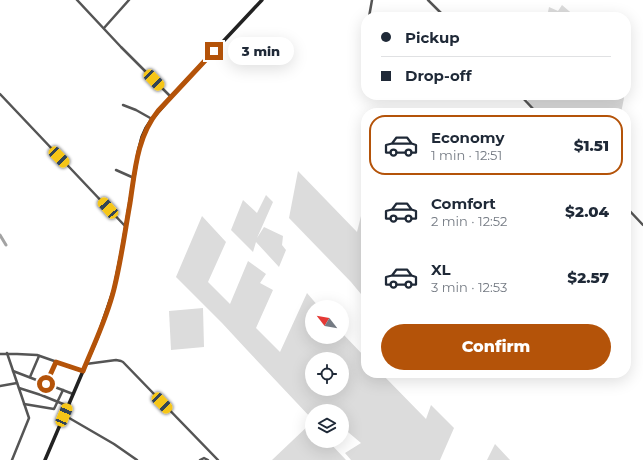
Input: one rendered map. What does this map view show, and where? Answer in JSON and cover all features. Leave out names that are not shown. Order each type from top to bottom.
[{"type":"main road","points":[[45,460],[98,336],[114,289],[142,137],[152,119],[171,97],[262,0]]},
{"type":"street","points":[[77,0],[171,97]]},
{"type":"street","points":[[104,28],[129,0]]},
{"type":"street","points":[[370,12],[372,0]]},
{"type":"street","points":[[428,0],[440,12]]},
{"type":"street","points":[[0,94],[126,226]]},
{"type":"street","points":[[525,100],[532,108]]},
{"type":"street","points":[[123,105],[152,119]]},
{"type":"street","points":[[116,170],[134,178]]},
{"type":"street","points":[[631,212],[643,225]]},
{"type":"street","points":[[7,353],[28,415],[28,421],[12,460]]},
{"type":"street","points":[[0,354],[7,353],[39,356],[83,371]]},
{"type":"street","points":[[30,377],[39,356]]},
{"type":"street","points":[[86,364],[116,360],[123,362],[218,460]]},
{"type":"street","points":[[46,384],[56,362]]},
{"type":"street","points":[[13,371],[73,394]]},
{"type":"street","points":[[0,386],[17,383]]},
{"type":"street","points":[[19,388],[58,401],[68,406]]},
{"type":"street","points":[[24,404],[54,409],[63,390]]},
{"type":"street","points":[[64,415],[114,444],[138,460]]},
{"type":"street","points":[[200,460],[204,458],[208,460]]},
{"type":"shaded area","points":[[562,5],[570,12],[548,12],[549,7],[558,11]]},
{"type":"shaded area","points":[[528,100],[624,100],[622,108],[531,108],[527,104]]},
{"type":"shaded area","points":[[298,171],[357,232],[361,216],[361,294],[351,282],[289,218]]},
{"type":"shaded area","points":[[266,195],[273,202],[257,238],[264,227],[283,236],[282,245],[286,250],[279,267],[256,242],[253,252],[231,230],[243,200],[257,213]]},
{"type":"shaded area","points":[[202,216],[226,242],[208,282],[230,304],[248,261],[266,274],[260,283],[273,290],[256,328],[280,352],[307,293],[313,300],[305,300],[305,344],[349,344],[349,340],[361,353],[361,378],[386,378],[426,419],[431,405],[454,428],[440,460],[351,460],[345,453],[361,443],[349,433],[349,404],[305,404],[305,412],[222,323],[176,277]]},
{"type":"shaded area","points":[[203,308],[204,347],[171,350],[169,311]]},
{"type":"shaded area","points":[[305,429],[305,448],[335,448],[346,460],[272,460]]},
{"type":"shaded area","points":[[495,444],[510,460],[487,460]]},
{"type":"waterway","points":[[0,235],[6,245]]},
{"type":"route","points":[[46,384],[56,362],[83,371],[98,336],[114,289],[142,137],[146,128],[158,111],[214,51]]}]
